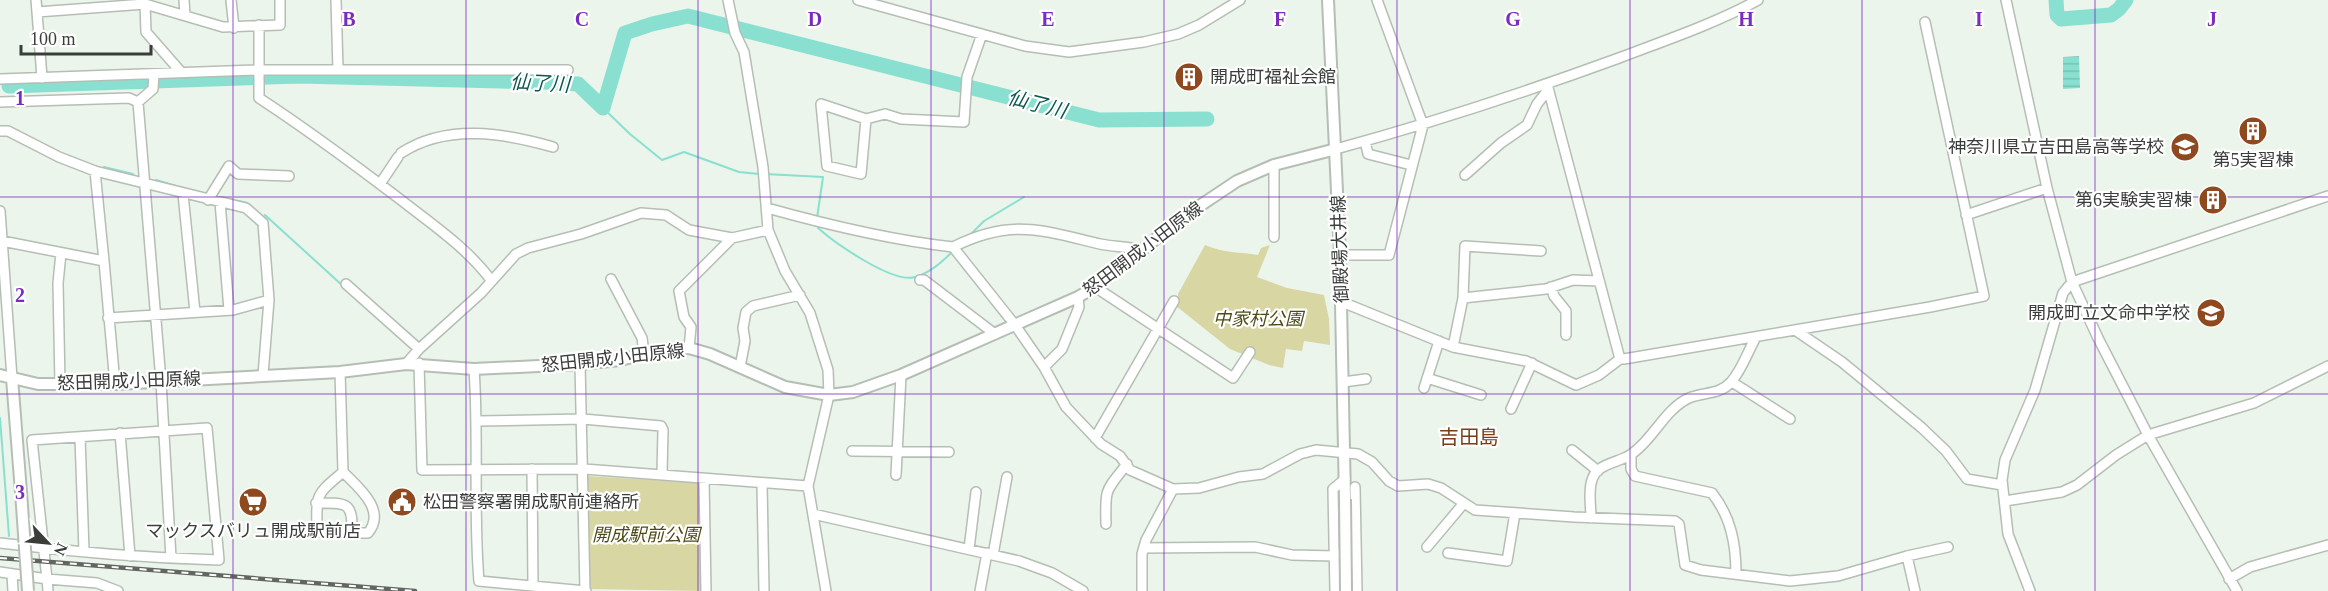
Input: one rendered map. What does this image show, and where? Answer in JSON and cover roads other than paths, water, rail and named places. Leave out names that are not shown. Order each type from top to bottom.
[{"type":"main road","name":"御殿場大井線","points":[[1328,0],[1340,255],[1346,591]]},
{"type":"main road","name":"怒田開成小田原線","points":[[0,375],[30,383],[115,384],[340,372],[419,363],[474,369],[580,364],[620,360],[644,353],[689,348],[710,354],[785,387],[829,395],[861,390],[1015,326],[1095,288],[1186,215],[1237,181],[1274,165],[1336,149]]},
{"type":"main road","points":[[12,378],[28,591]]},
{"type":"street","points":[[36,0],[42,78]]},
{"type":"street","points":[[184,0],[185,15]]},
{"type":"street","points":[[231,0],[234,28]]},
{"type":"street","points":[[37,12],[85,4],[134,2],[223,27],[234,28],[280,25],[280,0]]},
{"type":"street","points":[[336,0],[338,70]]},
{"type":"street","points":[[728,0],[735,33],[744,52],[763,167],[768,230],[785,271],[810,313],[822,345],[828,370],[829,395],[808,486],[826,591]]},
{"type":"street","points":[[858,0],[1044,50],[1069,52],[1178,34],[1199,25],[1240,0]]},
{"type":"street","points":[[1340,255],[1389,255],[1423,125],[1377,0]]},
{"type":"street","points":[[1336,149],[1548,87],[1726,18],[1758,0]]},
{"type":"street","points":[[2006,0],[2047,188],[2072,282],[2148,435],[2231,586],[2250,567],[2328,545]]},
{"type":"street","points":[[145,4],[146,32],[182,72]]},
{"type":"street","points":[[1341,302],[1453,347],[1532,363],[1576,385],[1599,375],[1620,359],[1930,308],[1984,296],[1925,22]]},
{"type":"street","points":[[259,25],[259,98],[296,122],[455,242],[477,261],[491,279]]},
{"type":"street","points":[[866,119],[861,174],[826,165],[821,104],[866,119],[885,114],[901,119],[964,122],[967,77],[982,34]]},
{"type":"street","points":[[0,80],[154,78],[182,72],[260,75],[338,70],[568,70]]},
{"type":"street","points":[[138,102],[151,92],[154,78]]},
{"type":"street","points":[[1465,176],[1501,142],[1527,125],[1548,87]]},
{"type":"street","points":[[1548,87],[1620,359]]},
{"type":"street","points":[[0,102],[129,98],[138,102]]},
{"type":"street","points":[[138,102],[162,381],[171,558]]},
{"type":"street","points":[[0,131],[8,131],[59,157],[95,171],[145,182],[183,194],[211,196],[220,202],[246,208],[263,223],[269,300],[263,375]]},
{"type":"street","points":[[380,184],[400,155],[415,144],[432,137],[450,134],[502,135],[553,147]]},
{"type":"street","points":[[1365,141],[1368,154],[1412,165]]},
{"type":"street","points":[[1274,165],[1274,237]]},
{"type":"street","points":[[211,196],[229,166],[238,174],[289,176]]},
{"type":"street","points":[[95,171],[115,384]]},
{"type":"street","points":[[1966,215],[2047,188]]},
{"type":"street","points":[[183,194],[195,312]]},
{"type":"street","points":[[2030,591],[2007,534],[2002,485],[2005,460],[2035,390],[2063,293],[2072,282],[2328,196]]},
{"type":"street","points":[[220,202],[229,310]]},
{"type":"street","points":[[767,208],[899,240],[953,248],[966,241],[1008,229],[1026,228],[1104,245],[1142,250]]},
{"type":"street","points":[[0,211],[12,378]]},
{"type":"street","points":[[406,364],[419,349],[481,293],[491,279],[516,254],[528,248],[581,234],[641,213],[666,215],[689,230],[732,237],[768,230]]},
{"type":"street","points":[[689,348],[691,327],[684,317],[679,291],[732,237]]},
{"type":"street","points":[[2,241],[104,261]]},
{"type":"street","points":[[1453,347],[1463,298],[1465,246],[1542,251]]},
{"type":"street","points":[[953,248],[1015,326],[1044,367],[1065,407],[1095,438],[1120,456],[1130,470],[1173,489],[1198,488],[1239,477],[1263,474],[1300,454],[1316,450],[1358,454],[1372,462],[1398,486],[1428,484],[1441,488],[1475,510],[1675,521],[1679,524],[1685,566],[1701,570],[1790,581],[1829,577],[1948,547]]},
{"type":"street","points":[[60,385],[58,283],[61,253]]},
{"type":"street","points":[[611,279],[642,338],[644,353]]},
{"type":"street","points":[[920,280],[924,280],[995,334]]},
{"type":"street","points":[[1463,298],[1551,287],[1573,280],[1599,281]]},
{"type":"street","points":[[346,284],[419,349]]},
{"type":"street","points":[[1551,287],[1554,296],[1566,311],[1566,335]]},
{"type":"street","points":[[1095,288],[1233,378],[1250,352]]},
{"type":"street","points":[[740,367],[745,341],[743,328],[746,312],[753,306],[800,295]]},
{"type":"street","points":[[1044,367],[1062,350],[1079,307],[1078,297]]},
{"type":"street","points":[[108,318],[229,310],[269,300]]},
{"type":"street","points":[[1095,438],[1174,301]]},
{"type":"street","points":[[1795,330],[1842,362],[1922,428],[1946,452],[1967,479],[2002,485]]},
{"type":"street","points":[[1591,518],[1592,480],[1598,471],[1606,465],[1631,455],[1648,441],[1676,406],[1689,398],[1721,390],[1732,382],[1756,338]]},
{"type":"street","points":[[1438,341],[1426,383],[1481,395]]},
{"type":"street","points":[[419,363],[422,470],[584,469],[808,486]]},
{"type":"street","points":[[1511,409],[1532,363]]},
{"type":"street","points":[[474,369],[478,421],[476,470],[479,581],[586,591],[580,364]]},
{"type":"street","points":[[2005,501],[2062,492],[2077,485],[2116,455],[2148,435],[2254,404],[2328,366]]},
{"type":"street","points":[[340,372],[343,472],[370,501],[373,508],[372,528],[364,534],[323,533],[317,528],[316,503],[320,493],[343,472]]},
{"type":"street","points":[[896,475],[901,375]]},
{"type":"street","points":[[1343,382],[1366,379]]},
{"type":"street","points":[[1732,382],[1790,419]]},
{"type":"street","points":[[478,421],[583,419],[660,426],[663,430],[662,474]]},
{"type":"street","points":[[0,543],[43,548],[130,556],[219,560],[207,428],[164,429],[32,440],[43,548],[48,591]]},
{"type":"street","points":[[120,433],[130,556]]},
{"type":"street","points":[[80,437],[84,551]]},
{"type":"street","points":[[1572,450],[1598,471]]},
{"type":"street","points":[[852,452],[949,452]]},
{"type":"street","points":[[1631,455],[1631,469],[1635,476],[1712,493],[1732,533],[1736,549],[1736,574]]},
{"type":"street","points":[[1106,524],[1106,494],[1109,485],[1127,464]]},
{"type":"street","points":[[532,469],[533,586]]},
{"type":"street","points":[[980,591],[1007,477]]},
{"type":"street","points":[[704,479],[706,591]]},
{"type":"street","points":[[1335,591],[1333,489],[1345,480]]},
{"type":"street","points":[[762,483],[764,591]]},
{"type":"street","points":[[1355,487],[1357,591]]},
{"type":"street","points":[[1142,591],[1144,548],[1173,489]]},
{"type":"street","points":[[969,549],[976,492]]},
{"type":"street","points":[[316,503],[341,502],[349,507],[353,515],[352,534]]},
{"type":"street","points":[[1427,547],[1464,503]]},
{"type":"street","points":[[1448,553],[1508,561],[1515,513]]},
{"type":"street","points":[[813,514],[1036,566],[1083,591]]},
{"type":"street","points":[[1144,548],[1255,547],[1292,555],[1334,556],[1356,549]]},
{"type":"street","points":[[1907,556],[1916,591]]},
{"type":"street","points":[[0,572],[118,591]]},
{"type":"street","points":[[12,574],[13,591]]},
{"type":"water","points":[[2079,56],[2080,88],[2063,89],[2063,57]]},
{"type":"waterway","points":[[2056,0],[2057,15],[2061,19],[2111,15],[2126,0]]},
{"type":"waterway","name":"仙了川","points":[[9,86],[299,76],[544,82],[578,84],[603,108],[625,33],[688,16],[1099,120],[1207,119]]},
{"type":"waterway","points":[[603,108],[662,160],[684,152],[739,172],[759,174]]},
{"type":"waterway","points":[[14,129],[20,132]]},
{"type":"waterway","points":[[104,167],[133,174]]},
{"type":"waterway","points":[[765,174],[823,177],[817,218]]},
{"type":"waterway","points":[[156,180],[186,189]]},
{"type":"waterway","points":[[970,235],[984,221],[1024,197]]},
{"type":"waterway","points":[[238,201],[247,203]]},
{"type":"waterway","points":[[265,215],[343,286]]},
{"type":"waterway","points":[[818,224],[818,228],[850,252],[879,269],[905,278],[926,273],[953,251]]},
{"type":"waterway","points":[[0,418],[9,536]]},
{"type":"railway","points":[[0,558],[415,591]]},
{"type":"place","name":"開成町福祉会館","points":[[1189,77]]},
{"type":"place","name":"第5実習棟","points":[[2253,131]]},
{"type":"place","name":"神奈川県立吉田島高等学校","points":[[2185,147]]},
{"type":"place","name":"第6実験実習棟","points":[[2213,200]]},
{"type":"place","name":"開成町立文命中学校","points":[[2211,313]]},
{"type":"place","name":"マックスバリュ開成駅前店","points":[[253,502]]},
{"type":"place","name":"松田警察署開成駅前連絡所","points":[[402,502]]},
{"type":"district","name":"吉田島","points":[[1469,437]]},
{"type":"park label","name":"中家村公園","points":[[1258,319]]},
{"type":"park label","name":"開成駅前公園","points":[[646,535]]}]
